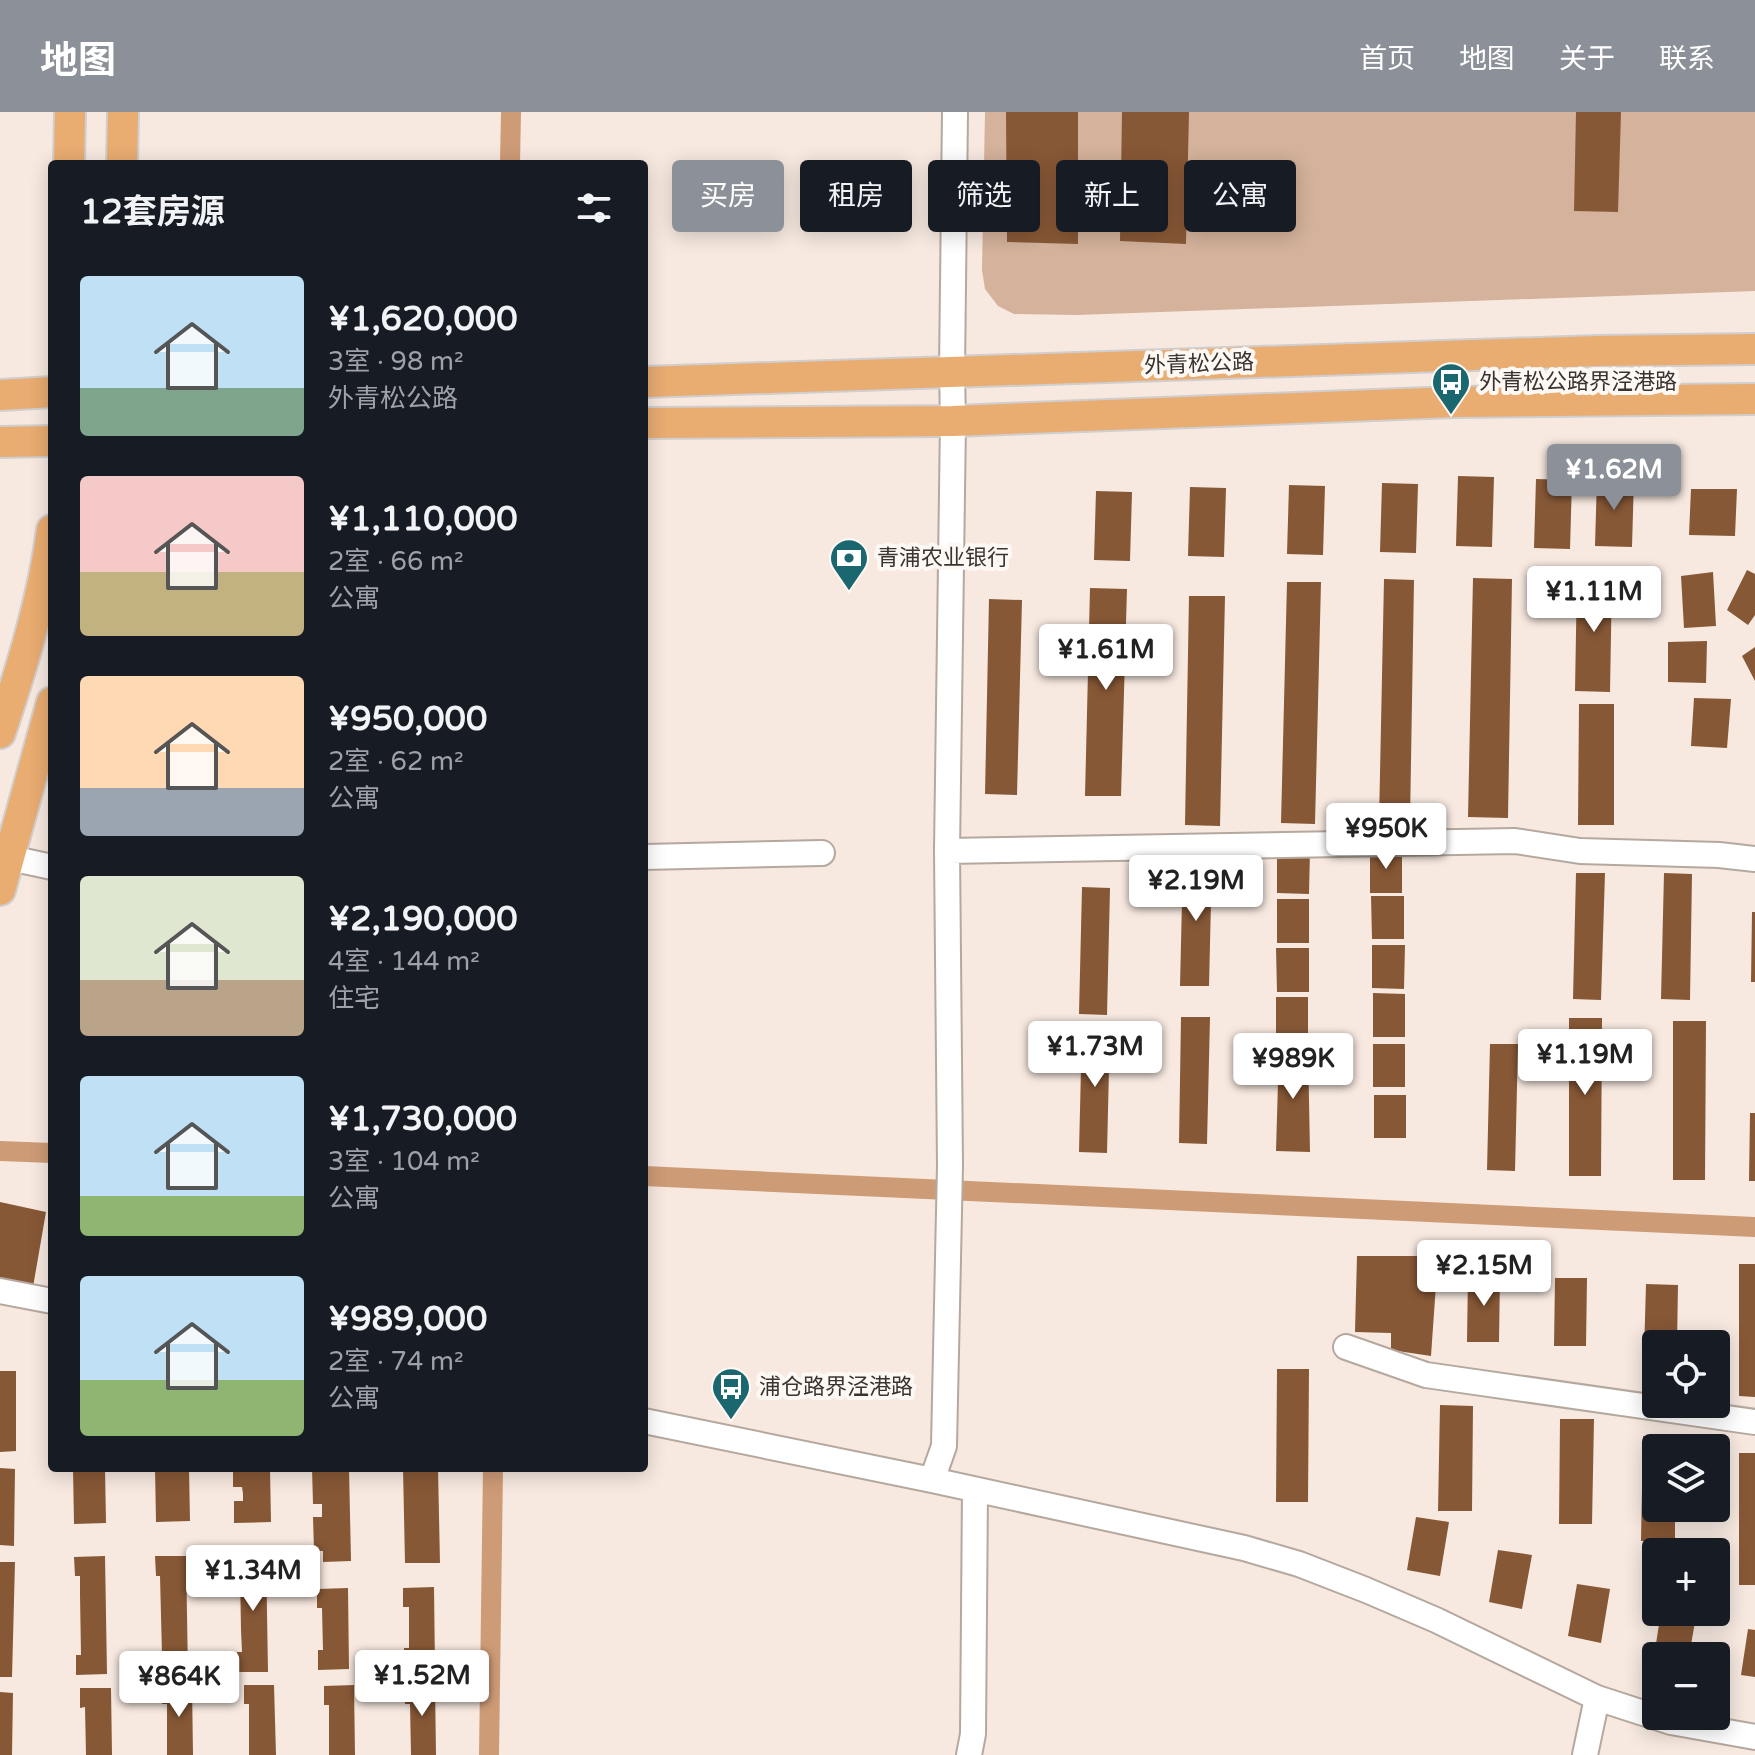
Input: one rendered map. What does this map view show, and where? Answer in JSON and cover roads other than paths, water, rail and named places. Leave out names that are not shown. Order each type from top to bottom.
[{"type":"main road","points":[[69,160],[70,112]]},
{"type":"main road","points":[[122,160],[123,112]]},
{"type":"main road","name":"外青松公路","points":[[648,382],[1755,349]]},
{"type":"main road","points":[[0,395],[48,392]]},
{"type":"main road","points":[[648,423],[953,421],[1453,402],[1755,399]]},
{"type":"main road","points":[[0,442],[48,441]]},
{"type":"main road","points":[[0,733],[21,669],[48,564]]},
{"type":"main road","points":[[0,890],[48,717]]},
{"type":"street","points":[[932,1480],[944,1446],[950,1165],[947,851],[955,112]]},
{"type":"street","points":[[947,851],[1515,841],[1580,851],[1755,859]]},
{"type":"street","points":[[648,857],[822,853]]},
{"type":"street","points":[[10,858],[48,866]]},
{"type":"street","points":[[0,1291],[48,1300]]},
{"type":"street","points":[[1346,1347],[1426,1375],[1755,1422]]},
{"type":"street","points":[[648,1422],[1244,1548],[1299,1564],[1366,1590],[1436,1620],[1597,1698],[1671,1722],[1755,1737]]},
{"type":"street","points":[[969,1755],[973,1734],[975,1490]]},
{"type":"street","points":[[1585,1755],[1597,1698]]},
{"type":"waterway","points":[[510,160],[511,112]]},
{"type":"waterway","points":[[0,1151],[48,1153]]},
{"type":"waterway","points":[[648,1176],[1755,1227]]},
{"type":"waterway","points":[[489,1755],[493,1472]]},
{"type":"place","name":"外青松公路界泾港路","points":[[1451,416]]},
{"type":"place","name":"青浦农业银行","points":[[849,592]]},
{"type":"place","name":"浦仓路界泾港路","points":[[731,1421]]}]
